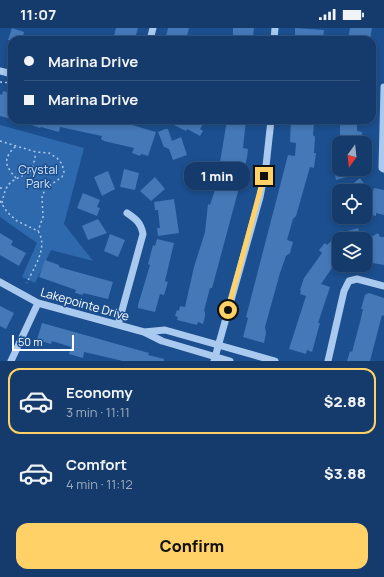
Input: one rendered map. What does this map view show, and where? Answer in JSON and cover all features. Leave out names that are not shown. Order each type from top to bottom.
[{"type":"street","points":[[384,87],[382,168],[384,169]]},
{"type":"street","points":[[215,359],[260,197],[266,166],[271,124]]},
{"type":"street","points":[[118,325],[143,234],[142,226],[137,219],[126,213]]},
{"type":"street","points":[[328,361],[344,291],[349,281],[357,279],[384,286]]},
{"type":"street","name":"Lakepointe Drive","points":[[0,282],[38,303],[144,332],[162,341],[215,359],[230,361]]},
{"type":"street","points":[[11,361],[38,303]]},
{"type":"street","name":"Lakepointe Drive","points":[[144,332],[165,330],[274,361]]},
{"type":"path","points":[[0,141],[36,152],[54,155],[61,162],[64,168],[62,177],[46,188],[42,196],[43,217],[38,231]]},
{"type":"path","points":[[16,178],[7,167],[6,159],[9,153],[17,146]]},
{"type":"path","points":[[2,204],[5,188],[16,178],[32,170],[36,152]]},
{"type":"path","points":[[0,188],[5,188]]},
{"type":"path","points":[[0,201],[7,212],[17,221],[38,231],[40,234],[42,248],[27,283]]},
{"type":"green space","name":"Crystal Park","points":[[0,125],[84,148],[64,224],[93,261],[51,250],[35,283],[22,277],[37,243],[0,217]]},
{"type":"building","points":[[12,28],[24,32],[23,36],[9,36]]},
{"type":"building","points":[[116,28],[138,28],[136,35],[141,36],[114,36]]},
{"type":"building","points":[[168,28],[189,28],[187,36],[166,36]]},
{"type":"building","points":[[233,28],[254,28],[253,36],[233,36]]},
{"type":"building","points":[[295,28],[324,30],[323,36],[295,36]]},
{"type":"building","points":[[350,28],[372,28],[371,36],[349,36]]},
{"type":"building","points":[[8,88],[8,118],[0,116],[0,94],[2,95],[3,91],[7,92]]},
{"type":"building","points":[[29,124],[130,124],[156,132],[148,156],[141,154],[140,156],[132,153],[134,148],[104,141],[101,139],[102,136],[60,127],[59,132]]},
{"type":"building","points":[[203,124],[200,129],[203,131],[200,136],[187,129],[186,131],[174,125]]},
{"type":"building","points":[[226,124],[246,124],[243,148],[248,149],[247,158],[214,281],[212,288],[210,288],[204,311],[205,316],[203,324],[198,322],[197,325],[177,320],[178,317],[175,316],[177,310],[179,311],[180,306],[185,307],[194,267],[205,232],[208,204],[210,205],[215,190],[218,191],[224,163],[220,162]]},
{"type":"building","points":[[291,124],[314,124],[314,153],[316,153],[314,168],[310,167],[296,216],[293,219],[287,240],[293,242],[290,253],[286,256],[280,273],[265,327],[266,333],[264,343],[243,337],[248,318],[246,317],[288,155],[295,156],[296,143],[290,142]]},
{"type":"building","points":[[340,124],[357,124],[357,131],[362,132],[362,136],[340,136]]},
{"type":"building","points":[[168,129],[172,141],[181,137],[187,155],[173,160],[169,149],[164,147],[158,132]]},
{"type":"building","points":[[124,169],[139,173],[135,190],[120,187]]},
{"type":"building","points":[[108,171],[115,189],[102,196],[94,177]]},
{"type":"building","points":[[335,176],[350,176],[336,180]]},
{"type":"building","points":[[155,177],[165,189],[151,201],[140,191]]},
{"type":"building","points":[[360,178],[364,184],[353,184]]},
{"type":"building","points":[[374,188],[384,190],[384,215],[376,213],[376,216],[372,215],[372,195]]},
{"type":"building","points":[[83,193],[100,200],[97,207],[100,208],[97,216],[77,208]]},
{"type":"building","points":[[174,199],[179,233],[158,236],[157,228],[160,228],[158,210],[155,210],[154,202]]},
{"type":"building","points":[[98,219],[107,233],[88,240],[82,226]]},
{"type":"building","points":[[358,228],[359,232],[344,232]]},
{"type":"building","points":[[0,233],[13,241],[11,245],[26,253],[19,266],[0,255]]},
{"type":"building","points":[[378,233],[380,237],[384,237],[384,265],[372,263],[373,236]]},
{"type":"building","points":[[110,234],[125,240],[118,257],[104,251]]},
{"type":"building","points":[[157,239],[174,243],[165,281],[168,282],[164,295],[160,294],[155,312],[138,308],[138,305],[150,265],[148,264],[153,245],[155,246]]},
{"type":"building","points":[[332,240],[332,268],[321,284],[330,287],[318,323],[320,323],[312,352],[307,350],[306,354],[289,349],[306,296],[300,294],[300,290],[304,278],[322,253],[319,250],[325,243],[327,245]]},
{"type":"building","points":[[45,260],[59,265],[59,267],[113,282],[108,299],[83,293],[83,295],[75,293],[76,290],[39,277]]},
{"type":"building","points":[[369,293],[384,298],[384,316],[382,315],[370,361],[347,361],[350,351],[352,352],[365,295]]},
{"type":"building","points":[[0,306],[14,313],[6,329],[0,326]]},
{"type":"building","points":[[42,323],[149,353],[148,355],[164,359],[164,361],[123,361],[84,352],[83,358],[69,354],[71,347],[52,341],[51,344],[37,340]]},
{"type":"route","points":[[228,310],[260,197],[264,176]]}]
